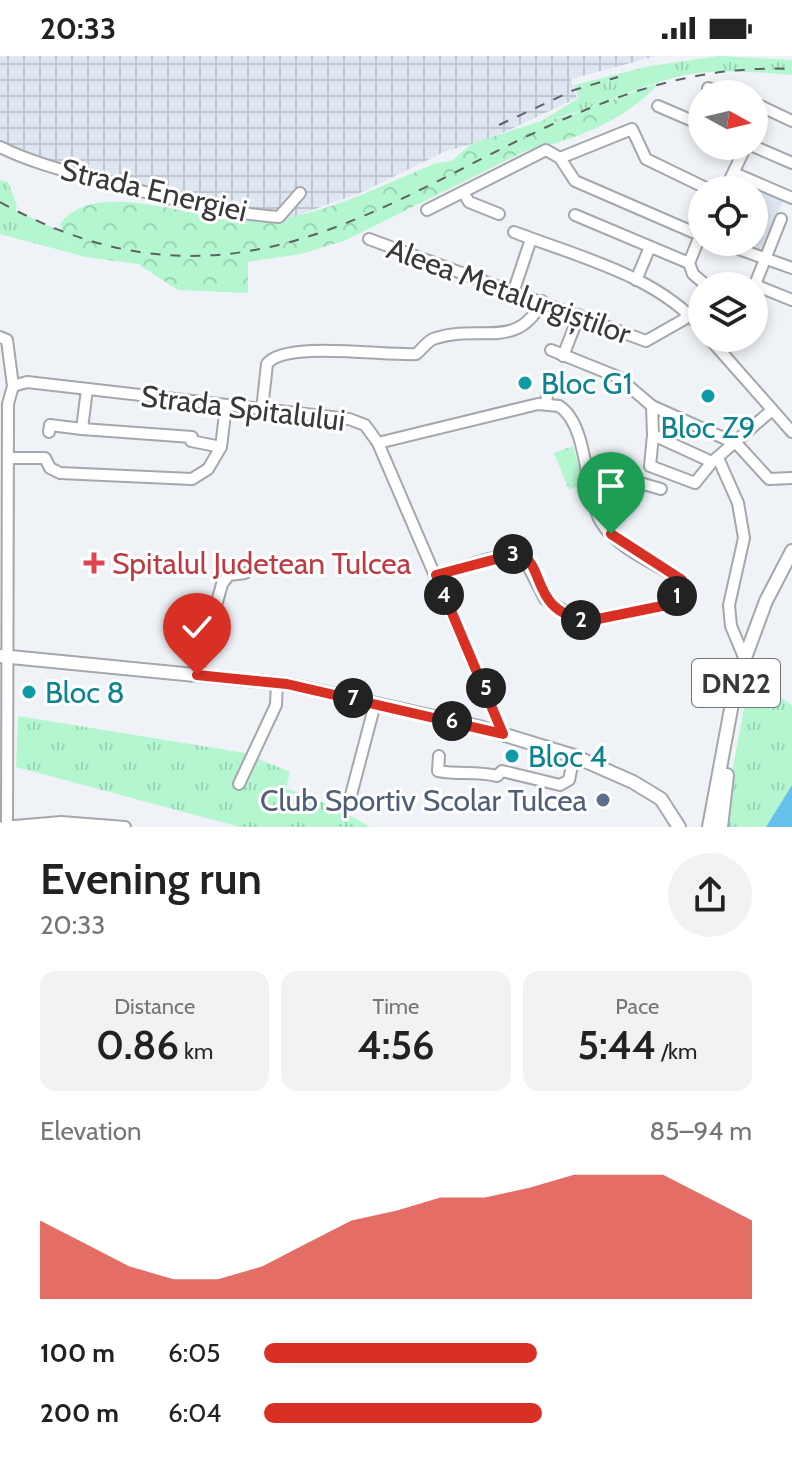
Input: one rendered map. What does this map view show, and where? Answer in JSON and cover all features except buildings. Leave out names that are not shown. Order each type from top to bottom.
[{"type":"main road","name":"DN22","points":[[709,827],[728,715],[744,657],[792,551]]},
{"type":"main road","name":"DN22","points":[[721,827],[742,686],[772,603],[792,564]]},
{"type":"main road","points":[[3,656],[277,682],[503,734],[574,756],[654,794],[679,826]]},
{"type":"street","points":[[658,106],[688,119]]},
{"type":"street","points":[[768,110],[792,121]]},
{"type":"street","points":[[560,158],[632,129],[646,159],[688,179]]},
{"type":"street","name":"Strada Energiei","points":[[0,147],[53,167],[181,202],[264,216],[279,217],[300,193]]},
{"type":"street","points":[[427,210],[540,150],[552,151],[560,158],[575,181],[688,229]]},
{"type":"street","points":[[768,153],[792,163]]},
{"type":"street","points":[[732,176],[740,160]]},
{"type":"street","points":[[734,173],[792,198]]},
{"type":"street","points":[[463,192],[469,202],[499,214]]},
{"type":"street","points":[[575,215],[689,263]]},
{"type":"street","points":[[760,272],[781,219]]},
{"type":"street","points":[[514,232],[656,288],[688,312]]},
{"type":"street","name":"Aleea Metalurgiștilor","points":[[369,239],[646,341],[688,315]]},
{"type":"street","points":[[514,290],[531,239]]},
{"type":"street","points":[[636,280],[650,247]]},
{"type":"street","points":[[692,256],[689,263],[692,272]]},
{"type":"street","points":[[759,256],[792,268]]},
{"type":"street","points":[[768,291],[792,300]]},
{"type":"street","points":[[262,410],[267,364],[279,354],[345,348],[379,354],[416,354],[435,338],[473,331],[509,334],[533,320],[542,301]]},
{"type":"street","points":[[563,356],[579,315]]},
{"type":"street","points":[[0,337],[7,340],[13,386],[8,404],[10,458],[3,656],[6,827],[61,822],[125,827]]},
{"type":"street","points":[[551,350],[618,377],[652,406],[737,444],[769,479],[792,478]]},
{"type":"street","points":[[721,352],[792,432]]},
{"type":"street","points":[[546,403],[549,381],[554,380]]},
{"type":"street","name":"Strada Spitalului","points":[[13,386],[27,382],[360,422],[378,443],[503,734]]},
{"type":"street","points":[[82,429],[87,389]]},
{"type":"street","points":[[378,443],[546,403],[559,406],[569,415],[603,526],[636,552],[682,580],[679,593],[669,605],[588,621],[566,615],[545,599],[529,563],[519,553],[436,575]]},
{"type":"street","points":[[10,458],[45,458],[50,468],[60,473],[184,480],[201,475],[216,460],[221,447],[226,406]]},
{"type":"street","points":[[652,406],[653,435],[648,459],[653,469],[691,484],[772,410]]},
{"type":"street","points":[[49,432],[50,425],[192,437],[191,441],[221,447]]},
{"type":"street","points":[[653,435],[715,460],[738,503],[744,538],[729,605],[729,621],[744,657]]},
{"type":"street","points":[[591,485],[640,483],[661,489]]},
{"type":"street","points":[[197,675],[209,620],[222,584],[229,575],[245,573]]},
{"type":"street","points":[[239,784],[276,705],[277,682]]},
{"type":"street","points":[[351,795],[375,704]]},
{"type":"street","points":[[439,756],[438,771],[457,775],[472,770],[497,776],[502,771],[560,785],[569,780],[574,756]]},
{"type":"shaded area","points":[[0,56],[656,56],[571,79],[577,98],[492,138],[444,152],[360,193],[284,220],[168,203],[21,163],[0,152]]},
{"type":"shaded area","points":[[768,195],[783,201],[768,236]]},
{"type":"green space","points":[[719,56],[792,60],[792,75],[734,72],[690,74],[541,121],[579,98],[574,85],[650,66]]},
{"type":"green space","points":[[659,83],[631,108],[598,127],[525,151],[346,240],[301,254],[248,262],[248,293],[178,290],[138,264],[86,257],[65,244],[60,224],[76,210],[96,203],[146,204],[242,221],[292,217],[317,211],[436,163],[452,161],[471,144],[541,121],[568,116]]},
{"type":"green space","points":[[0,180],[8,182],[17,206],[15,210],[62,232],[65,244],[86,257],[0,234]]},
{"type":"green space","points":[[573,446],[584,484],[569,490],[554,453]]},
{"type":"green space","points":[[750,677],[792,705],[792,785],[766,827],[727,827],[730,783]]},
{"type":"green space","points":[[18,716],[245,753],[290,772],[286,788],[337,808],[370,827],[240,827],[16,767]]},
{"type":"water","points":[[792,785],[792,827],[766,827]]},
{"type":"railway","points":[[0,202],[114,247],[217,255],[313,235],[404,198],[587,109],[685,78],[792,69]]},
{"type":"railway","points":[[499,125],[574,90],[618,77]]},
{"type":"place","name":"Bloc G1","points":[[525,383]]},
{"type":"place","name":"Bloc Z9","points":[[708,396]]},
{"type":"place","name":"Spitalul Judetean Tulcea","points":[[94,563]]},
{"type":"place","name":"Bloc 8","points":[[29,692]]},
{"type":"place","name":"Bloc 4","points":[[512,756]]},
{"type":"place","name":"Club Sportiv Scolar Tulcea","points":[[603,800]]},
{"type":"route","points":[[197,675],[287,684],[503,734],[490,695],[436,575],[519,553],[529,563],[545,599],[566,615],[577,619],[588,621],[669,605],[675,600],[682,580],[611,534]]}]
